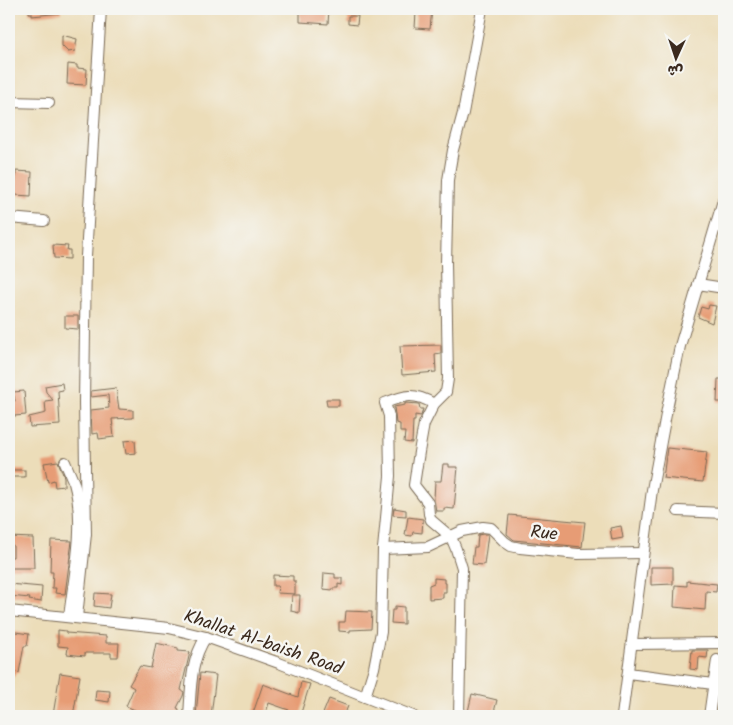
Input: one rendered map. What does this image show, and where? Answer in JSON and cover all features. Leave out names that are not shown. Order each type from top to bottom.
[{"type":"street","points":[[73,617],[86,534],[84,402],[86,256],[101,9]]},
{"type":"street","points":[[459,716],[462,568],[451,537],[431,520],[428,503],[414,485],[424,424],[434,404],[446,392],[448,379],[446,263],[448,180],[453,150],[463,113],[482,9]]},
{"type":"street","points":[[9,102],[49,104]]},
{"type":"street","points":[[622,716],[643,554],[666,409],[680,346],[724,197]]},
{"type":"street","points":[[9,218],[44,221]]},
{"type":"street","points":[[698,284],[724,288]]},
{"type":"street","points":[[365,697],[382,632],[383,549],[390,476],[389,416],[385,404],[400,397],[420,396],[434,404]]},
{"type":"street","points":[[65,462],[74,484],[78,505],[73,617]]},
{"type":"street","points":[[678,511],[724,513]]},
{"type":"street","name":"Rue","points":[[383,549],[428,547],[462,530],[483,527],[491,528],[505,542],[520,548],[578,554],[643,554]]},
{"type":"street","name":"Khallat Al-baish Road","points":[[9,611],[169,628],[206,637],[279,663],[413,716]]},
{"type":"street","points":[[189,716],[193,669],[197,650],[206,637]]},
{"type":"street","points":[[632,644],[724,643]]},
{"type":"street","points":[[709,716],[716,660]]},
{"type":"street","points":[[628,673],[713,684]]},
{"type":"building","points":[[29,9],[61,9],[61,13],[32,16],[32,13],[29,13]]},
{"type":"building","points":[[300,9],[329,9],[328,24],[300,22]]},
{"type":"building","points":[[424,9],[432,9],[430,29],[415,28],[416,12],[424,12]]},
{"type":"building","points":[[348,16],[358,16],[357,25],[348,24]]},
{"type":"building","points":[[62,35],[77,39],[75,51],[68,52],[62,46]]},
{"type":"building","points":[[68,64],[77,65],[77,68],[87,69],[86,85],[67,84]]},
{"type":"building","points":[[16,171],[32,172],[31,196],[15,195]]},
{"type":"building","points":[[53,245],[68,246],[67,250],[70,250],[70,259],[54,258]]},
{"type":"building","points":[[709,305],[716,306],[712,323],[698,317],[701,307],[708,309]]},
{"type":"building","points":[[65,316],[78,316],[78,329],[65,328]]},
{"type":"building","points":[[441,345],[441,353],[435,354],[436,372],[402,375],[400,346]]},
{"type":"building","points":[[718,379],[724,379],[724,402],[717,402]]},
{"type":"building","points":[[62,383],[63,390],[58,391],[60,425],[30,427],[29,417],[46,413],[45,401],[53,400],[46,392],[45,386]]},
{"type":"building","points":[[116,388],[119,409],[133,410],[133,418],[112,419],[114,437],[99,439],[98,433],[92,434],[91,410],[109,408],[108,395],[91,397],[91,391]]},
{"type":"building","points":[[24,391],[26,415],[14,416],[12,402],[15,401],[13,392]]},
{"type":"building","points":[[326,399],[339,399],[339,406],[327,406]]},
{"type":"building","points":[[405,403],[419,404],[420,409],[423,409],[421,416],[415,415],[415,421],[413,421],[412,443],[404,442],[405,432],[400,432],[400,424],[396,423],[394,407],[405,405]]},
{"type":"building","points":[[135,440],[136,453],[126,454],[124,441]]},
{"type":"building","points":[[667,448],[707,452],[703,482],[663,478]]},
{"type":"building","points":[[58,461],[64,477],[64,486],[55,487],[54,480],[48,482],[44,463]]},
{"type":"building","points":[[443,464],[449,464],[449,467],[458,467],[454,509],[444,508],[444,511],[436,511],[434,499],[435,481],[441,481]]},
{"type":"building","points":[[9,470],[25,470],[25,477],[9,477]]},
{"type":"building","points":[[394,508],[406,510],[406,516],[393,515]]},
{"type":"building","points":[[509,515],[585,522],[582,547],[514,540],[507,534]]},
{"type":"building","points":[[408,517],[423,519],[422,533],[413,532],[412,536],[405,535]]},
{"type":"building","points":[[621,526],[623,538],[612,540],[610,528]]},
{"type":"building","points":[[488,534],[484,565],[472,564],[478,535]]},
{"type":"building","points":[[9,537],[33,538],[34,568],[10,568],[10,557],[13,557],[13,545],[9,545]]},
{"type":"building","points":[[51,540],[72,541],[65,594],[55,593],[56,588],[52,588],[53,572],[50,572]]},
{"type":"building","points":[[651,567],[673,567],[673,584],[651,585]]},
{"type":"building","points":[[324,573],[335,574],[335,578],[342,578],[342,585],[338,584],[338,588],[333,588],[333,590],[323,589]]},
{"type":"building","points":[[273,575],[293,576],[295,594],[277,593],[278,586],[273,586]]},
{"type":"building","points":[[434,578],[444,579],[444,583],[446,583],[446,592],[443,592],[443,598],[429,599],[429,585],[434,583]]},
{"type":"building","points":[[687,581],[717,584],[716,592],[706,591],[705,610],[674,607],[675,585],[687,586]]},
{"type":"building","points":[[9,584],[42,587],[41,602],[29,600],[30,598],[9,596]]},
{"type":"building","points":[[95,593],[111,594],[109,608],[94,606]]},
{"type":"building","points":[[292,595],[300,595],[299,613],[291,611]]},
{"type":"building","points":[[395,606],[404,607],[404,624],[391,623],[392,610],[395,610]]},
{"type":"building","points":[[346,611],[372,612],[371,629],[350,630],[350,632],[339,631],[339,622],[345,622]]},
{"type":"building","points":[[58,630],[66,631],[66,633],[106,636],[106,643],[119,643],[118,657],[111,657],[111,653],[85,653],[85,656],[67,654],[68,647],[58,646]]},
{"type":"building","points":[[9,631],[29,634],[27,646],[24,646],[19,673],[16,672],[14,677],[9,675]]},
{"type":"building","points":[[156,643],[178,648],[178,651],[190,652],[181,690],[184,692],[177,708],[179,709],[178,716],[148,716],[126,706],[134,688],[129,685],[140,666],[151,668]]},
{"type":"building","points":[[692,650],[708,650],[707,658],[699,657],[698,670],[690,669]]},
{"type":"building","points":[[60,673],[80,676],[73,716],[53,715]]},
{"type":"building","points":[[200,673],[216,675],[211,716],[196,716]]},
{"type":"building","points":[[301,682],[310,684],[300,716],[287,716],[289,710],[269,703],[265,716],[252,716],[263,684],[298,697]]},
{"type":"building","points":[[96,690],[110,691],[109,702],[95,700]]},
{"type":"building","points":[[472,694],[497,700],[493,716],[467,716]]},
{"type":"building","points":[[329,699],[348,706],[344,716],[322,716]]}]
